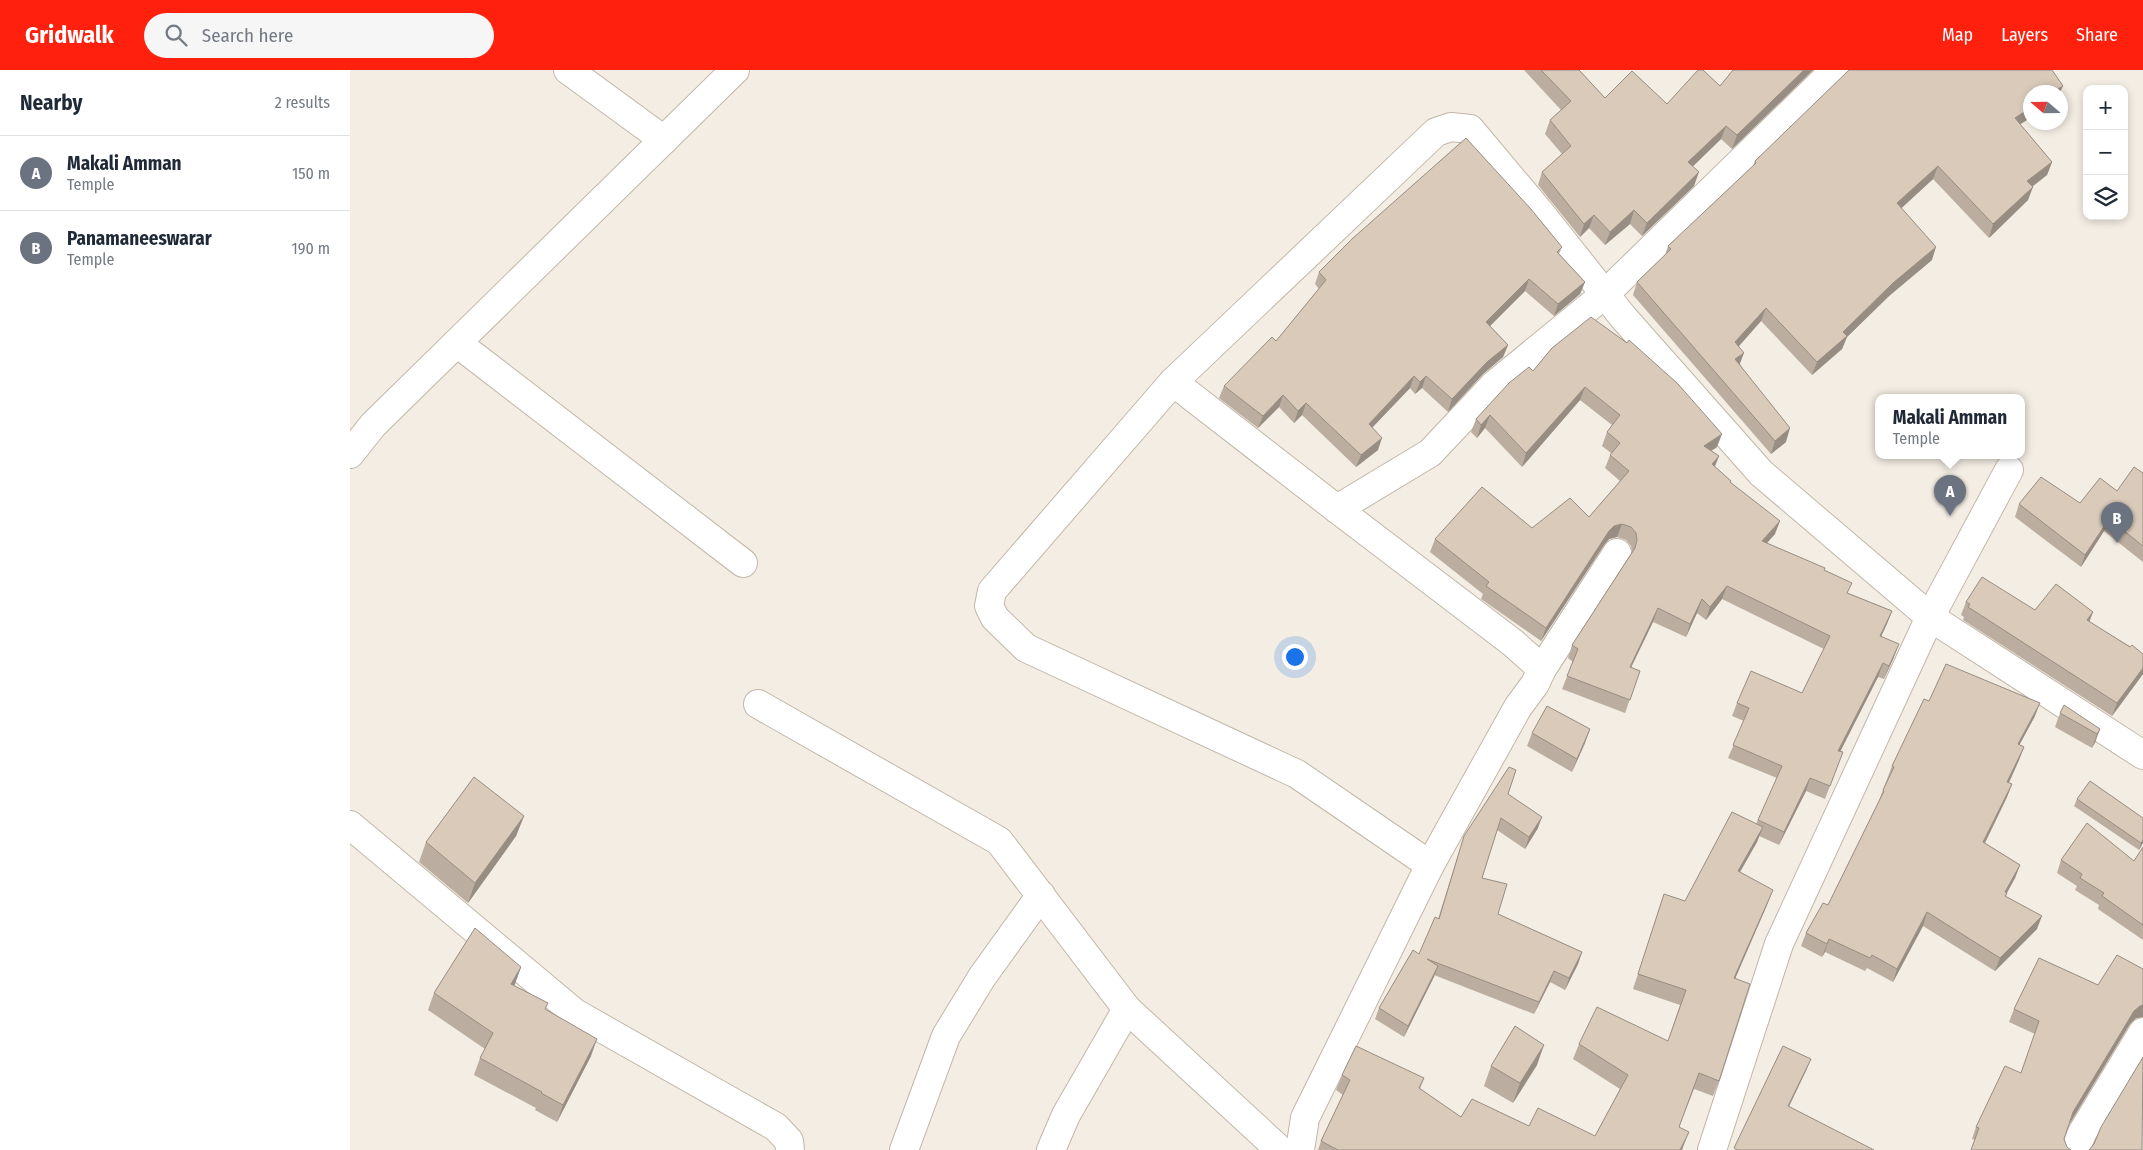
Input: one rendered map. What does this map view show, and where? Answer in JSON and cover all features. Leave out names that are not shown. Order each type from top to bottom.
[{"type":"street","points":[[568,70],[664,140]]},
{"type":"street","points":[[350,454],[373,425],[735,70]]},
{"type":"street","points":[[1336,509],[1430,453],[1494,385],[1605,294],[1836,70]]},
{"type":"street","points":[[1430,865],[1296,774],[1026,648],[995,618],[989,606],[992,591],[1173,382],[1436,132],[1451,126],[1470,130],[1666,367],[1761,473],[1930,618],[2143,755]]},
{"type":"street","points":[[457,343],[743,563]]},
{"type":"street","points":[[1173,382],[1336,509],[1514,643],[1542,669]]},
{"type":"street","points":[[1712,1150],[1779,944],[1930,618],[2009,470]]},
{"type":"street","points":[[1300,1150],[1305,1118],[1430,865],[1518,707],[1535,684],[1542,669],[1617,553]]},
{"type":"street","points":[[758,704],[999,841],[1127,1009],[1280,1150]]},
{"type":"street","points":[[350,825],[575,1013],[776,1127],[788,1141],[790,1150]]},
{"type":"street","points":[[904,1150],[946,1036],[982,977],[1041,895]]},
{"type":"street","points":[[1051,1150],[1066,1115],[1127,1009]]},
{"type":"street","points":[[2076,1150],[2082,1133],[2143,1032]]},
{"type":"building","points":[[1541,70],[1579,70],[1605,98],[1632,71],[1667,104],[1698,70],[1703,70],[1720,86],[1733,70],[1804,70],[1737,135],[1726,126],[1688,162],[1699,172],[1647,223],[1634,210],[1610,232],[1594,215],[1584,224],[1542,172],[1571,146],[1550,120],[1571,101]]},
{"type":"building","points":[[1849,70],[2052,70],[2062,85],[2023,85],[2023,113],[2015,118],[2023,130],[2025,130],[2052,162],[2027,181],[2033,187],[1993,224],[1938,166],[1897,203],[1936,247],[1893,283],[1843,332],[1847,336],[1817,362],[1766,308],[1735,342],[1744,353],[1735,359],[1790,428],[1775,441],[1637,282],[1671,249],[1668,246],[1756,163],[1755,161]]},
{"type":"building","points":[[1466,138],[1530,208],[1562,247],[1557,252],[1585,282],[1558,304],[1529,279],[1486,322],[1508,345],[1487,362],[1452,399],[1426,376],[1420,382],[1414,376],[1369,424],[1382,438],[1361,455],[1306,403],[1298,411],[1283,395],[1263,416],[1224,386],[1272,337],[1276,341],[1326,280],[1319,272],[1352,239]]},
{"type":"building","points":[[1591,317],[1627,343],[1629,340],[1678,384],[1722,434],[1704,446],[1719,456],[1712,464],[1730,482],[1780,521],[1762,541],[1825,568],[1824,570],[1852,583],[1847,593],[1892,611],[1880,636],[1899,644],[1889,666],[1883,663],[1838,751],[1843,752],[1830,786],[1810,778],[1784,832],[1758,820],[1782,766],[1733,745],[1749,708],[1737,703],[1751,671],[1802,693],[1830,636],[1727,586],[1710,607],[1702,599],[1690,624],[1658,608],[1630,667],[1640,671],[1630,700],[1567,676],[1578,649],[1572,645],[1635,548],[1636,533],[1631,527],[1622,524],[1614,526],[1609,531],[1546,628],[1486,586],[1489,582],[1435,539],[1482,487],[1532,528],[1570,498],[1589,517],[1629,471],[1610,455],[1620,443],[1607,432],[1620,415],[1585,387],[1526,453],[1490,415],[1481,425],[1476,419],[1509,383],[1529,367],[1533,371],[1552,348]]},
{"type":"building","points":[[2134,467],[2143,473],[2143,546],[2109,519],[2085,555],[2019,504],[2041,477],[2080,503],[2100,478],[2117,491]]},
{"type":"building","points":[[1982,577],[2035,610],[2056,584],[2093,612],[2087,620],[2130,647],[2132,645],[2143,654],[2143,668],[2117,703],[1968,607],[1970,604],[1966,602]]},
{"type":"building","points":[[1946,664],[2040,703],[2018,744],[2024,747],[2007,782],[2012,784],[1983,842],[2020,865],[2005,892],[2007,893],[2005,896],[2042,916],[2000,958],[1927,912],[1897,969],[1872,955],[1870,958],[1829,939],[1827,944],[1806,933],[1823,903],[1828,905],[1884,791],[1894,767],[1892,766],[1924,699],[1929,701]]},
{"type":"building","points":[[2064,705],[2100,729],[2097,734],[2060,713]]},
{"type":"building","points":[[1547,706],[1590,729],[1577,759],[1532,733]]},
{"type":"building","points":[[1509,767],[1516,770],[1508,794],[1542,817],[1529,837],[1501,818],[1482,878],[1507,884],[1498,914],[1582,952],[1569,978],[1554,971],[1539,1002],[1427,959],[1438,966],[1408,1026],[1379,1008],[1413,950],[1419,954],[1435,917],[1439,919],[1464,836]]},
{"type":"building","points":[[474,777],[524,816],[475,883],[426,842]]},
{"type":"building","points":[[2090,781],[2143,818],[2143,840],[2141,843],[2077,799]]},
{"type":"building","points":[[1732,812],[1763,827],[1738,871],[1773,890],[1734,978],[1750,984],[1719,1081],[1699,1073],[1679,1127],[1689,1132],[1680,1150],[1338,1150],[1321,1141],[1350,1080],[1342,1075],[1356,1046],[1424,1078],[1419,1088],[1461,1117],[1472,1099],[1529,1126],[1538,1108],[1595,1136],[1628,1075],[1579,1044],[1597,1007],[1668,1041],[1686,990],[1638,974],[1664,894],[1685,901]]},
{"type":"building","points":[[2087,823],[2134,861],[2143,847],[2143,925],[2102,896],[2104,893],[2080,878],[2082,874],[2061,860]]},
{"type":"building","points":[[475,928],[521,967],[511,984],[548,1003],[545,1009],[597,1039],[563,1105],[480,1058],[493,1033],[434,993]]},
{"type":"building","points":[[2117,955],[2143,969],[2143,1005],[2134,1011],[2073,1112],[2064,1139],[2067,1147],[2071,1150],[1971,1150],[1979,1128],[1976,1127],[2005,1066],[2021,1073],[2039,1021],[2014,1009],[2039,958],[2098,985]]},
{"type":"building","points":[[1515,1026],[1544,1045],[1520,1083],[1491,1066]]},
{"type":"building","points":[[1783,1046],[1811,1059],[1788,1106],[1874,1150],[1737,1150],[1734,1148]]},
{"type":"building","points":[[2143,1057],[2142,1150],[2089,1150],[2094,1144],[2101,1127]]},
{"type":"place","name":"Makali Amman","points":[[1950,516]]},
{"type":"place","name":"Panamaneeswarar","points":[[2117,543]]}]
